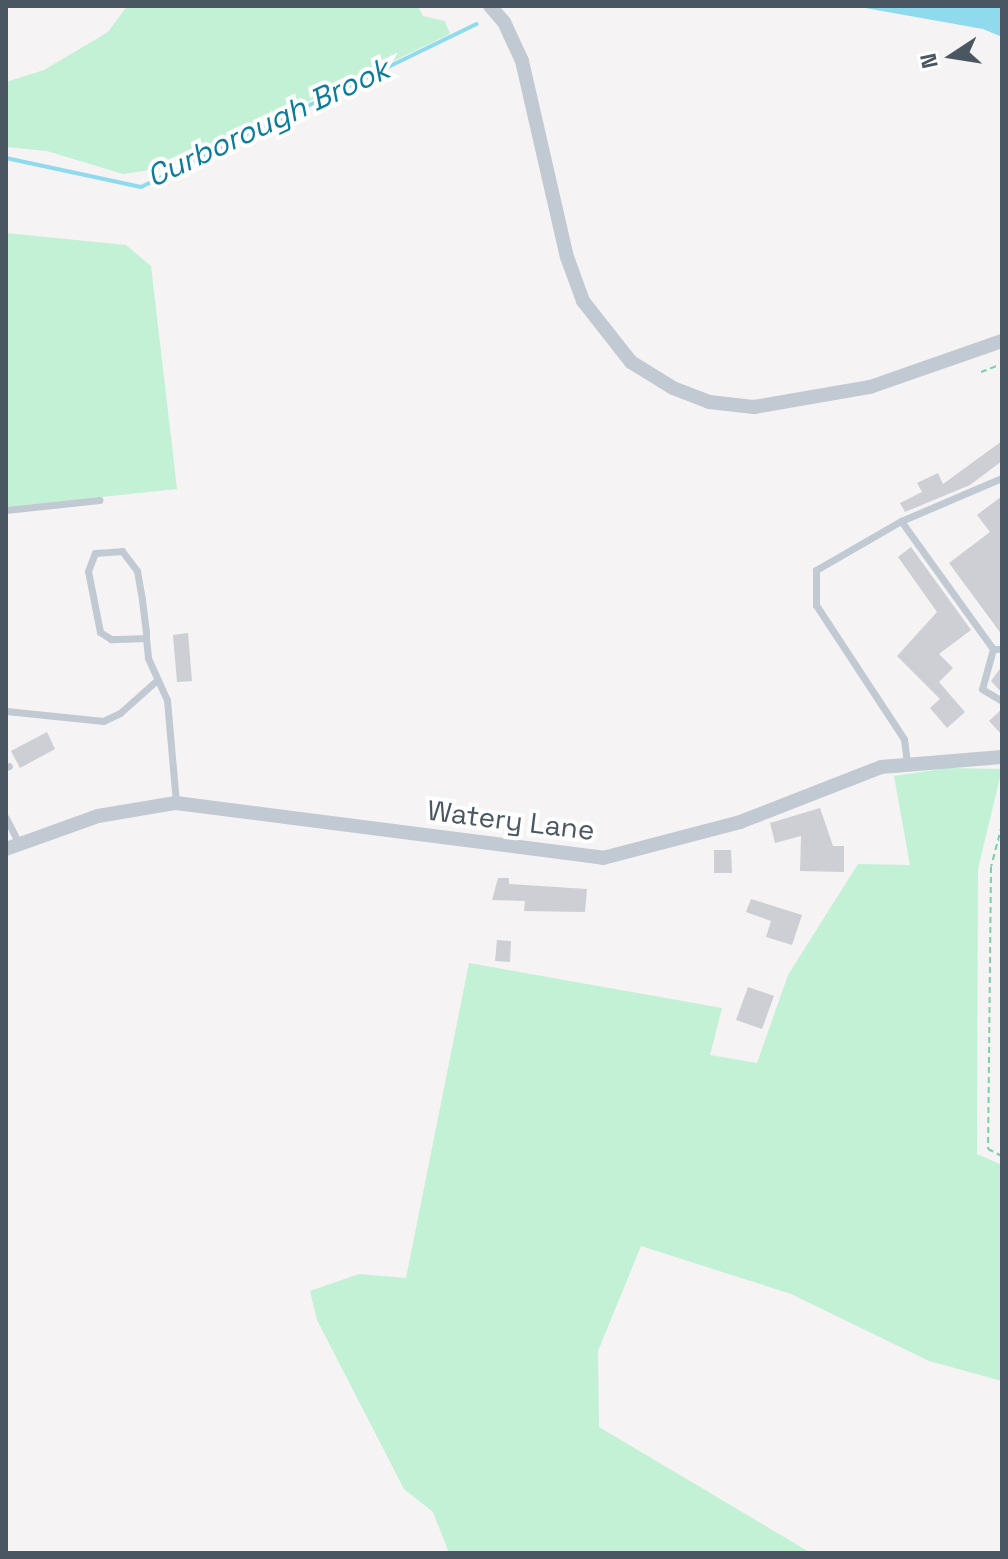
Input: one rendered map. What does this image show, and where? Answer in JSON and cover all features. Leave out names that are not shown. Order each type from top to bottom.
[{"type":"street","points":[[490,6],[504,22],[522,61],[567,257],[583,301],[631,362],[673,388],[709,402],[754,407],[870,387],[1002,341]]},
{"type":"street","name":"Watery Lane","points":[[12,847],[98,816],[176,803],[603,858],[740,822],[881,767],[1002,757]]},
{"type":"lane","points":[[907,763],[904,739],[816,605],[816,570],[901,521],[1002,478]]},
{"type":"lane","points":[[6,510],[99,500]]},
{"type":"lane","points":[[901,521],[993,649]]},
{"type":"lane","points":[[146,638],[111,639],[100,632],[88,571],[95,553],[122,551],[134,563],[146,638],[157,680],[167,700],[176,803]]},
{"type":"lane","points":[[993,649],[1002,649]]},
{"type":"lane","points":[[993,649],[982,689],[1002,701]]},
{"type":"lane","points":[[6,711],[103,721],[120,713],[157,680]]},
{"type":"lane","points":[[6,818],[12,847]]},
{"type":"path","points":[[981,372],[1002,364]]},
{"type":"path","points":[[1002,825],[991,867],[988,1149],[1002,1156]]},
{"type":"green space","points":[[127,6],[418,6],[423,16],[445,21],[450,34],[171,167],[123,174],[47,151],[6,147],[6,82],[44,70],[108,32]]},
{"type":"green space","points":[[6,233],[126,245],[151,266],[177,489],[6,507]]},
{"type":"green space","points":[[948,768],[1002,769],[978,869],[977,1154],[1002,1165],[1002,1381],[929,1361],[791,1294],[641,1246],[598,1351],[599,1427],[811,1553],[449,1553],[433,1512],[404,1489],[317,1320],[310,1291],[359,1274],[406,1278],[469,963],[722,1008],[710,1055],[757,1063],[788,975],[858,864],[910,865],[894,776]]},
{"type":"water","points":[[854,6],[1002,6],[1002,37],[983,29]]},
{"type":"building","points":[[1002,441],[1002,461],[970,485],[905,512],[900,503],[922,492],[917,483],[938,473],[943,484]]},
{"type":"building","points":[[1002,496],[1002,635],[949,563],[990,532],[977,515]]},
{"type":"building","points":[[911,547],[971,630],[939,654],[953,668],[939,682],[965,712],[947,728],[930,708],[940,699],[897,656],[937,612],[898,557]]},
{"type":"building","points":[[188,633],[192,681],[177,682],[173,635]]},
{"type":"building","points":[[1002,666],[1002,693],[991,681]]},
{"type":"building","points":[[1002,709],[1002,735],[989,721]]},
{"type":"building","points":[[47,732],[55,749],[20,768],[11,751]]},
{"type":"building","points":[[820,808],[833,846],[844,846],[844,872],[800,871],[801,836],[775,843],[770,823]]},
{"type":"building","points":[[714,850],[731,850],[732,873],[714,873]]},
{"type":"building","points":[[498,878],[509,878],[509,884],[587,889],[585,912],[524,911],[525,901],[492,900]]},
{"type":"building","points":[[751,899],[802,915],[792,945],[766,937],[771,921],[746,912]]},
{"type":"building","points":[[497,940],[511,941],[510,962],[495,961]]},
{"type":"building","points":[[748,987],[774,996],[762,1029],[736,1020]]},
{"type":"waterway","name":"Curborough Brook","points":[[6,158],[141,187],[477,24]]}]
